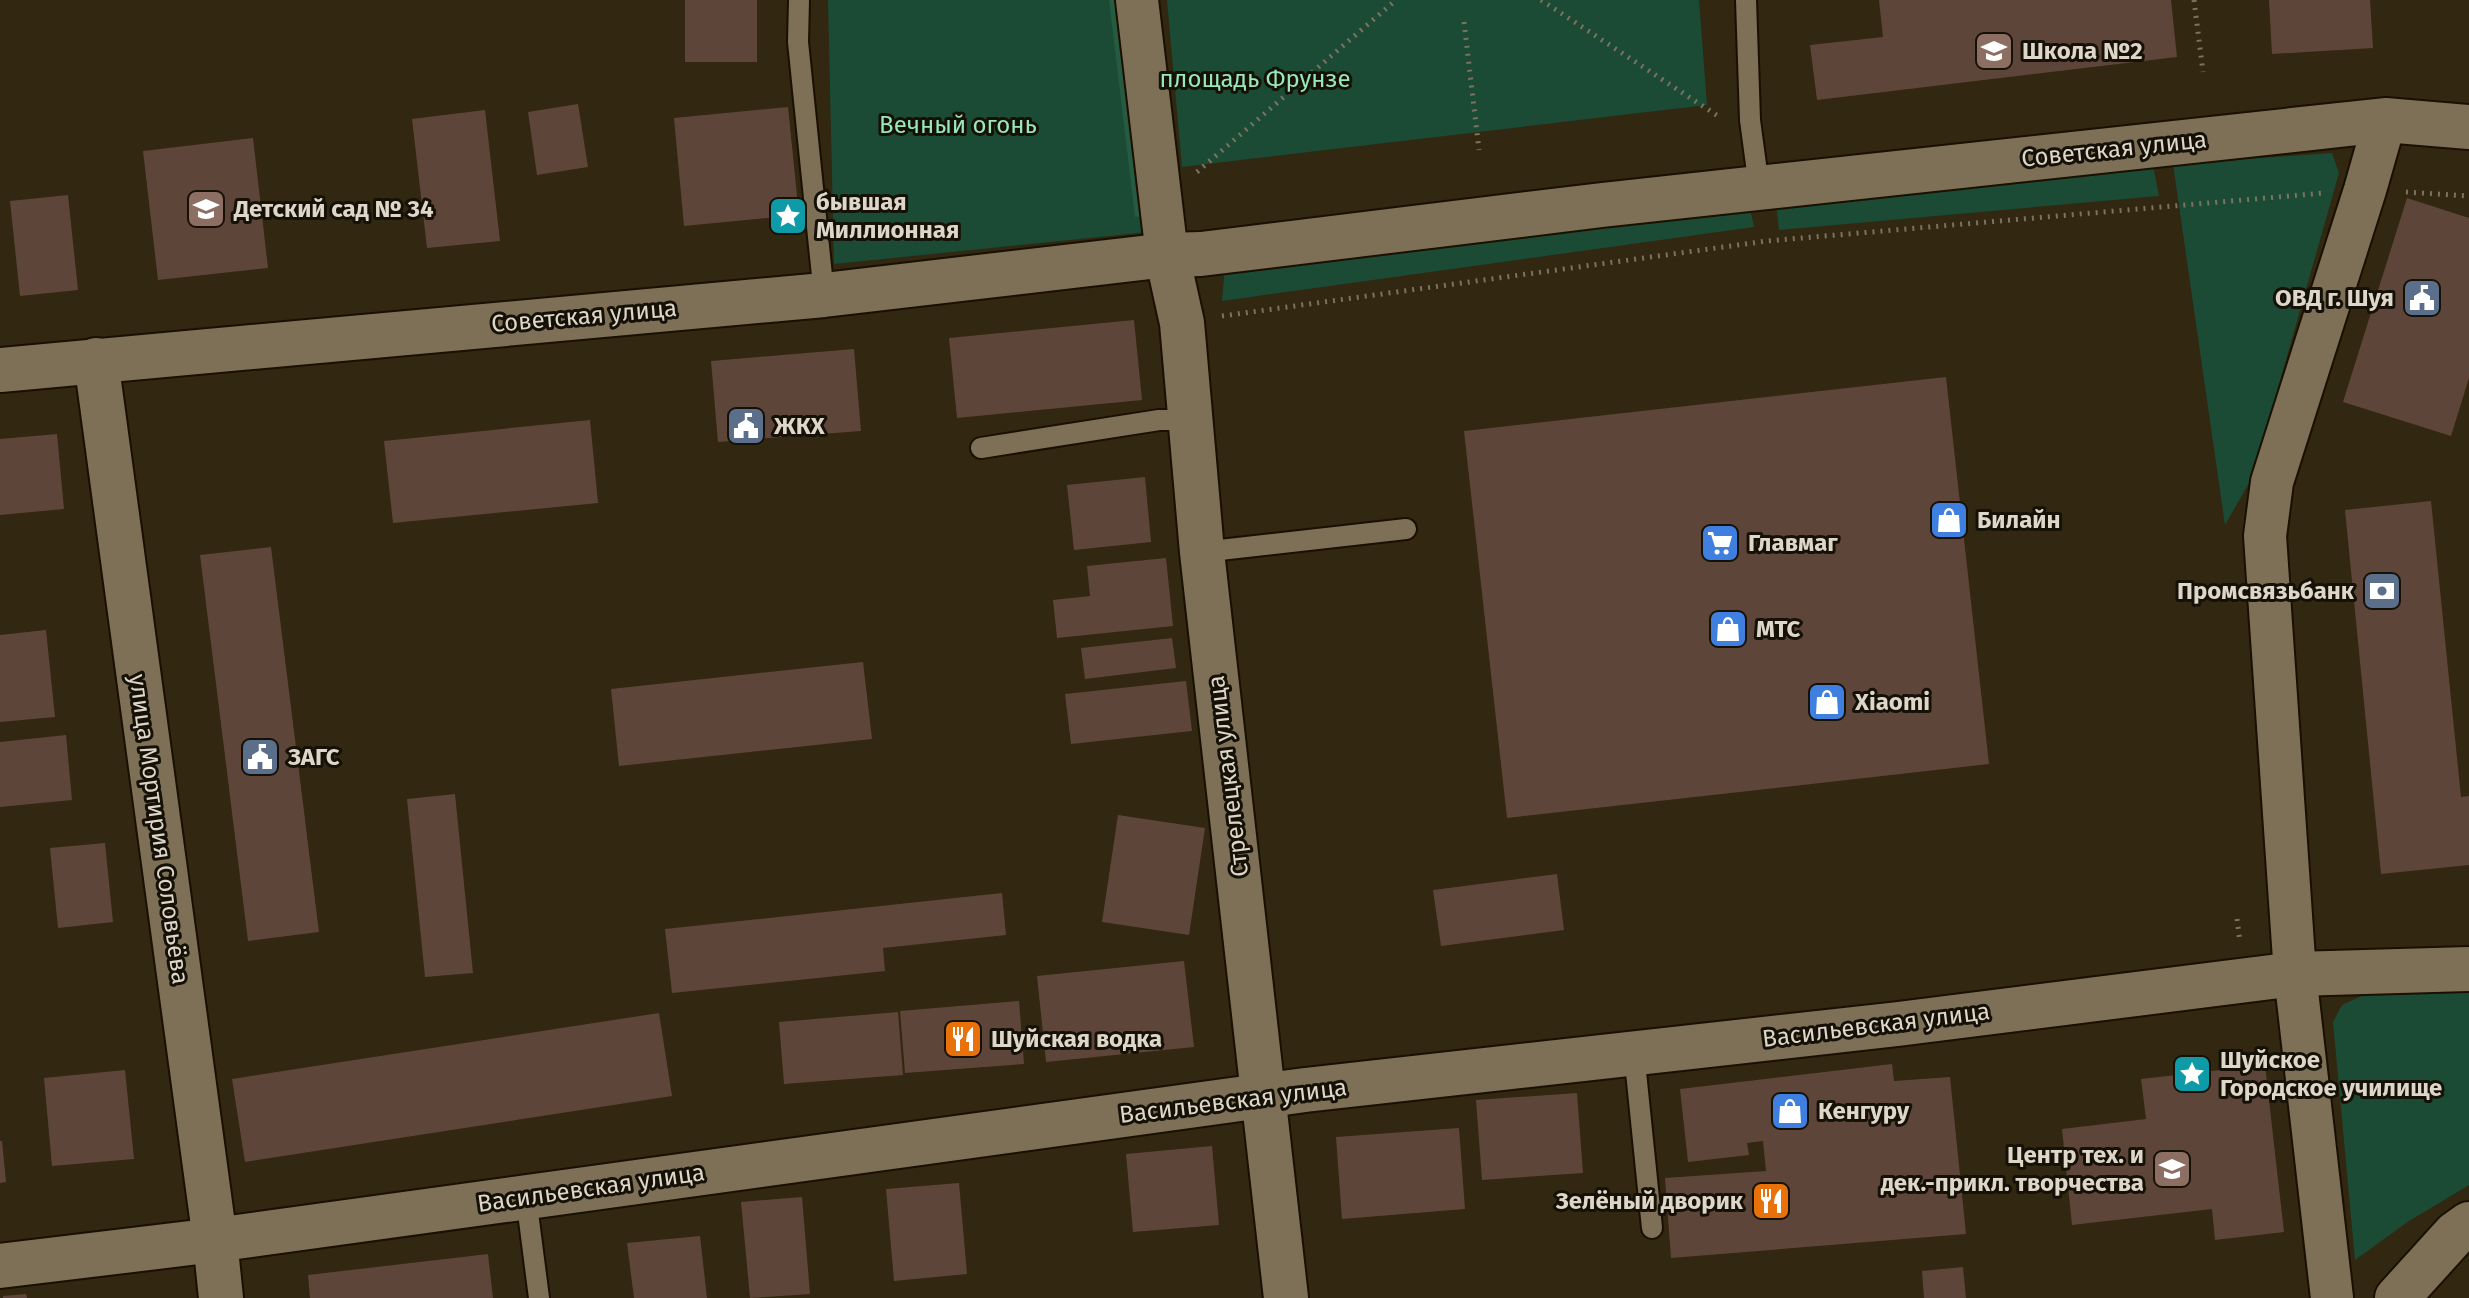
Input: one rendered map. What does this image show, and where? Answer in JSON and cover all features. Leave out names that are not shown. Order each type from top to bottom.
[{"type":"street","points":[[1137,0],[1167,255],[1201,254],[1759,187]]},
{"type":"street","name":"Советская улица","points":[[1759,187],[2385,120],[2469,127]]},
{"type":"street","points":[[2332,1298],[2295,974],[2265,536],[2272,482],[2385,120]]},
{"type":"street","name":"Советская улица","points":[[0,370],[824,295],[1167,255]]},
{"type":"street","name":"Стрелецкая улица","points":[[1167,255],[1182,323],[1202,552],[1286,1298]]},
{"type":"street","name":"улица Мортирия Соловьёва","points":[[96,360],[221,1298]]},
{"type":"street","name":"Васильевская улица","points":[[0,1266],[215,1240],[1262,1095],[1867,1027],[2295,974],[2469,969]]},
{"type":"street","points":[[2397,1298],[2455,1234],[2469,1224]]},
{"type":"lane","points":[[799,0],[798,42],[824,295]]},
{"type":"lane","points":[[1746,0],[1750,120],[1759,187]]},
{"type":"lane","points":[[981,448],[1159,420],[1190,420]]},
{"type":"lane","points":[[1202,552],[1406,529]]},
{"type":"lane","points":[[1636,1072],[1652,1228]]},
{"type":"lane","points":[[526,1197],[539,1298]]},
{"type":"path","points":[[1186,182],[1396,0]]},
{"type":"path","points":[[1541,0],[1728,123]]},
{"type":"path","points":[[2194,0],[2203,72]]},
{"type":"path","points":[[1464,22],[1479,150]]},
{"type":"path","points":[[1182,323],[1767,241],[2365,190],[2469,196]]},
{"type":"green space","name":"Вечный огонь","points":[[828,0],[1127,0],[1158,231],[834,264]]},
{"type":"green space","points":[[1109,0],[1120,0],[1146,216],[1135,217]]},
{"type":"green space","name":"площадь Фрунзе","points":[[1167,0],[1699,0],[1707,105],[1182,167]]},
{"type":"green space","points":[[2332,153],[2339,173],[2253,476],[2225,525],[2173,164]]},
{"type":"green space","points":[[2153,165],[2159,196],[1779,230],[1776,202]]},
{"type":"green space","points":[[1749,204],[1754,227],[1222,301],[1225,265]]},
{"type":"green space","points":[[2469,979],[2469,1185],[2409,1221],[2355,1260],[2333,1022],[2342,1005],[2388,984]]},
{"type":"building","points":[[685,0],[757,0],[757,62],[685,62]]},
{"type":"building","name":"Школа №2","points":[[1879,0],[2171,0],[2177,57],[1817,100],[1810,45],[1883,37]]},
{"type":"building","points":[[2269,0],[2370,0],[2373,48],[2272,54]]},
{"type":"building","points":[[578,104],[588,167],[537,175],[528,112]]},
{"type":"building","points":[[788,107],[799,215],[684,226],[674,118]]},
{"type":"building","points":[[485,110],[500,241],[427,248],[412,119]]},
{"type":"building","name":"Детский сад № 34","points":[[253,138],[268,268],[158,280],[143,151]]},
{"type":"building","points":[[68,195],[78,290],[20,296],[10,201]]},
{"type":"building","name":"ОВД г. Шуя","points":[[2407,198],[2469,218],[2469,378],[2451,436],[2343,402]]},
{"type":"building","points":[[1134,320],[1142,400],[957,418],[949,338]]},
{"type":"building","points":[[854,349],[861,431],[718,442],[711,361]]},
{"type":"building","name":"Главмаг","points":[[1946,377],[1989,764],[1507,818],[1464,431]]},
{"type":"building","points":[[590,420],[598,503],[393,523],[384,441]]},
{"type":"building","points":[[57,434],[64,509],[0,515],[0,439]]},
{"type":"building","points":[[1145,477],[1151,542],[1074,550],[1067,485]]},
{"type":"building","points":[[2431,501],[2461,797],[2469,796],[2469,865],[2381,874],[2345,510]]},
{"type":"building","points":[[271,547],[319,932],[248,941],[200,555]]},
{"type":"building","points":[[1166,558],[1173,626],[1057,638],[1053,600],[1090,596],[1087,566]]},
{"type":"building","points":[[46,630],[55,717],[0,722],[0,635]]},
{"type":"building","points":[[1172,638],[1176,668],[1085,679],[1081,648]]},
{"type":"building","points":[[863,662],[872,739],[619,766],[611,689]]},
{"type":"building","points":[[1186,681],[1192,731],[1071,744],[1065,694]]},
{"type":"building","points":[[66,735],[72,800],[0,807],[0,742]]},
{"type":"building","points":[[455,794],[473,973],[425,977],[407,799]]},
{"type":"building","points":[[1118,815],[1205,828],[1189,935],[1102,922]]},
{"type":"building","points":[[105,843],[113,922],[58,928],[50,848]]},
{"type":"building","points":[[1557,874],[1564,930],[1441,946],[1433,890]]},
{"type":"building","points":[[1002,893],[1006,935],[883,948],[885,971],[672,993],[665,929]]},
{"type":"building","points":[[1184,961],[1194,1047],[1046,1062],[1037,976]]},
{"type":"building","points":[[1019,1001],[1024,1064],[905,1073],[900,1011]]},
{"type":"building","points":[[898,1012],[903,1075],[784,1084],[779,1022]]},
{"type":"building","points":[[659,1013],[672,1096],[245,1162],[232,1079]]},
{"type":"building","points":[[1892,1064],[1894,1081],[1950,1077],[1966,1234],[1671,1258],[1665,1178],[1766,1171],[1763,1141],[1747,1143],[1749,1155],[1688,1162],[1680,1089]]},
{"type":"building","name":"Центр тех. и дек.-прикл. творчества","points":[[2265,1065],[2284,1232],[2215,1240],[2212,1209],[2072,1225],[2062,1129],[2146,1119],[2141,1079]]},
{"type":"building","points":[[125,1070],[134,1159],[52,1166],[44,1078]]},
{"type":"building","points":[[1577,1093],[1583,1173],[1482,1180],[1476,1100]]},
{"type":"building","points":[[1459,1128],[1465,1209],[1342,1219],[1336,1137]]},
{"type":"building","points":[[0,1141],[6,1182],[0,1183]]},
{"type":"building","points":[[1212,1146],[1219,1225],[1133,1232],[1126,1154]]},
{"type":"building","points":[[959,1183],[967,1274],[894,1281],[886,1189]]},
{"type":"building","points":[[802,1197],[810,1294],[750,1298],[741,1202]]},
{"type":"building","points":[[700,1236],[707,1298],[634,1298],[627,1243]]},
{"type":"building","points":[[488,1254],[493,1298],[310,1298],[308,1275]]},
{"type":"building","points":[[1963,1267],[1966,1298],[1924,1298],[1922,1271]]},
{"type":"building","points":[[26,1294],[27,1298],[3,1298],[3,1296]]},
{"type":"place","name":"Школа №2","points":[[1994,51]]},
{"type":"place","name":"Детский сад № 34","points":[[206,209]]},
{"type":"place","name":"бывшая Миллионная","points":[[788,216]]},
{"type":"place","name":"ОВД г. Шуя","points":[[2422,298]]},
{"type":"place","name":"ЖКХ","points":[[746,426]]},
{"type":"place","name":"Билайн","points":[[1949,520]]},
{"type":"place","name":"Главмаг","points":[[1720,543]]},
{"type":"place","name":"Промсвязьбанк","points":[[2382,591]]},
{"type":"place","name":"МТС","points":[[1728,629]]},
{"type":"place","name":"Xiaomi","points":[[1827,702]]},
{"type":"place","name":"ЗАГС","points":[[260,757]]},
{"type":"place","name":"Шуйская водка","points":[[963,1039]]},
{"type":"place","name":"Шуйское Городское училище","points":[[2192,1074]]},
{"type":"place","name":"Кенгуру","points":[[1790,1111]]},
{"type":"place","name":"Центр тех. и дек.-прикл. творчества","points":[[2172,1169]]},
{"type":"place","name":"Зелёный дворик","points":[[1771,1201]]}]
